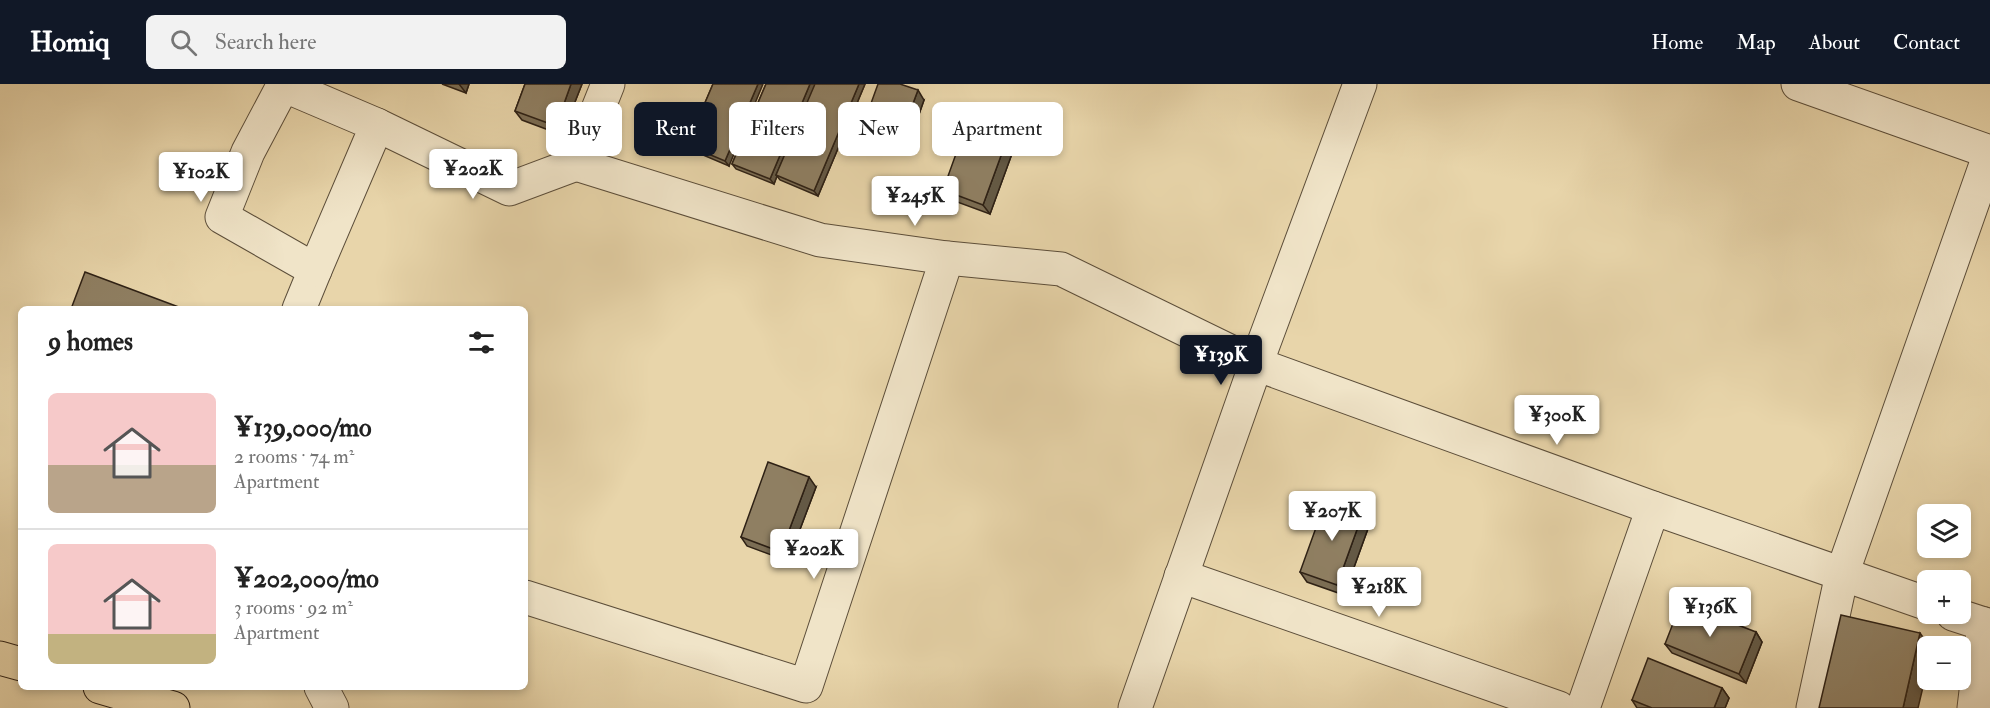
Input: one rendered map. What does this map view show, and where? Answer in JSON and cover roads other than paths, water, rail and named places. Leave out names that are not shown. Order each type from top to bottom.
[{"type":"main road","points":[[0,658],[18,663]]},
{"type":"main road","points":[[110,690],[173,708]]},
{"type":"street","points":[[576,164],[608,84]]},
{"type":"street","points":[[1135,708],[1256,364],[1360,84]]},
{"type":"street","points":[[1798,84],[1990,152],[1842,574],[1813,708]]},
{"type":"street","points":[[315,270],[222,217],[248,152],[284,85],[377,125],[510,189],[576,164],[820,240],[946,258],[1061,269],[1256,364],[1653,508],[1917,600]]},
{"type":"street","points":[[300,306],[377,125]]},
{"type":"street","points":[[528,598],[806,686],[946,258]]},
{"type":"street","points":[[1583,708],[1653,508]]},
{"type":"street","points":[[1181,576],[1559,708]]},
{"type":"street","points":[[1971,620],[1987,625],[1974,708]]},
{"type":"street","points":[[323,690],[332,708]]}]
